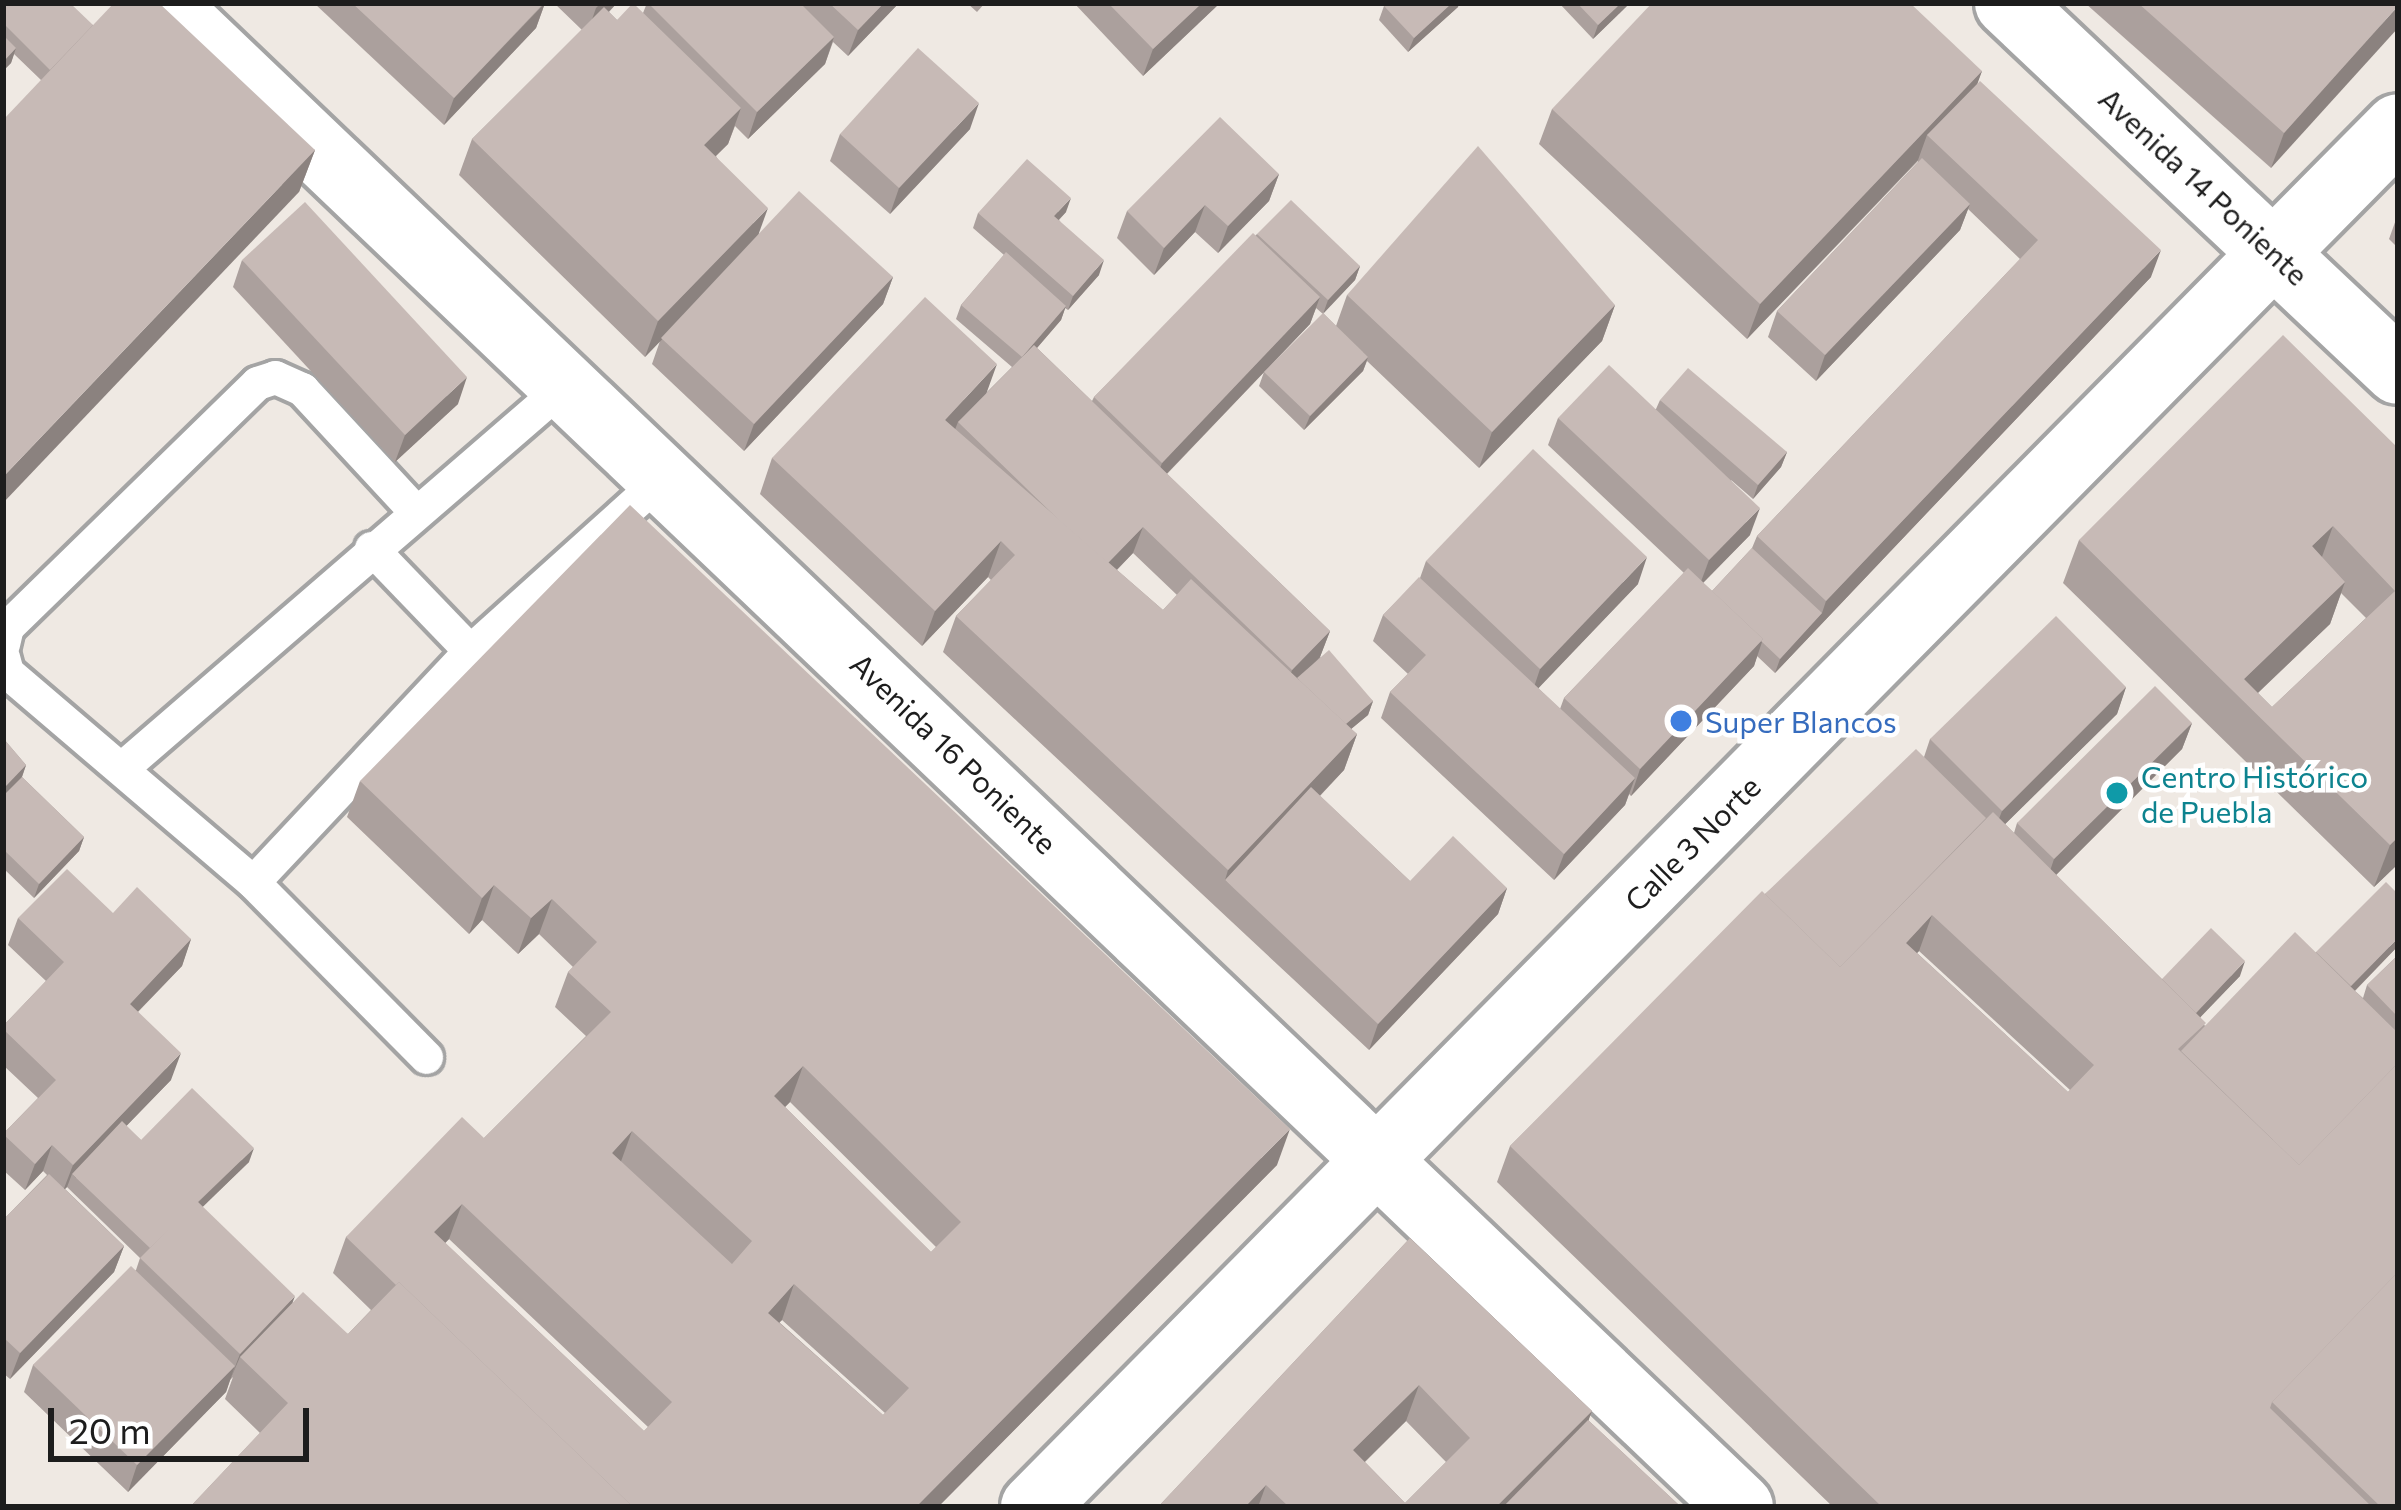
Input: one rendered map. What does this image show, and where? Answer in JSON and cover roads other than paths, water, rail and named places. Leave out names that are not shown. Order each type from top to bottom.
[{"type":"street","name":"Avenida 16 Poniente","points":[[163,3],[1381,1159],[1740,1507]]},
{"type":"street","name":"Avenida 14 Poniente","points":[[2008,3],[2398,370]]},
{"type":"street","name":"Calle 3 Norte","points":[[1034,1507],[2398,127]]},
{"type":"lane","points":[[3,644],[7,627],[257,383],[275,377],[302,389],[416,512]]},
{"type":"lane","points":[[123,767],[370,548],[565,385]]},
{"type":"lane","points":[[253,882],[470,651],[663,477]]},
{"type":"lane","points":[[370,548],[470,651]]},
{"type":"lane","points":[[3,657],[7,672],[253,882],[426,1057]]},
{"type":"place","name":"Super Blancos","points":[[1681,721]]},
{"type":"place","name":"Centro Histórico de Puebla","points":[[2117,793]]}]
